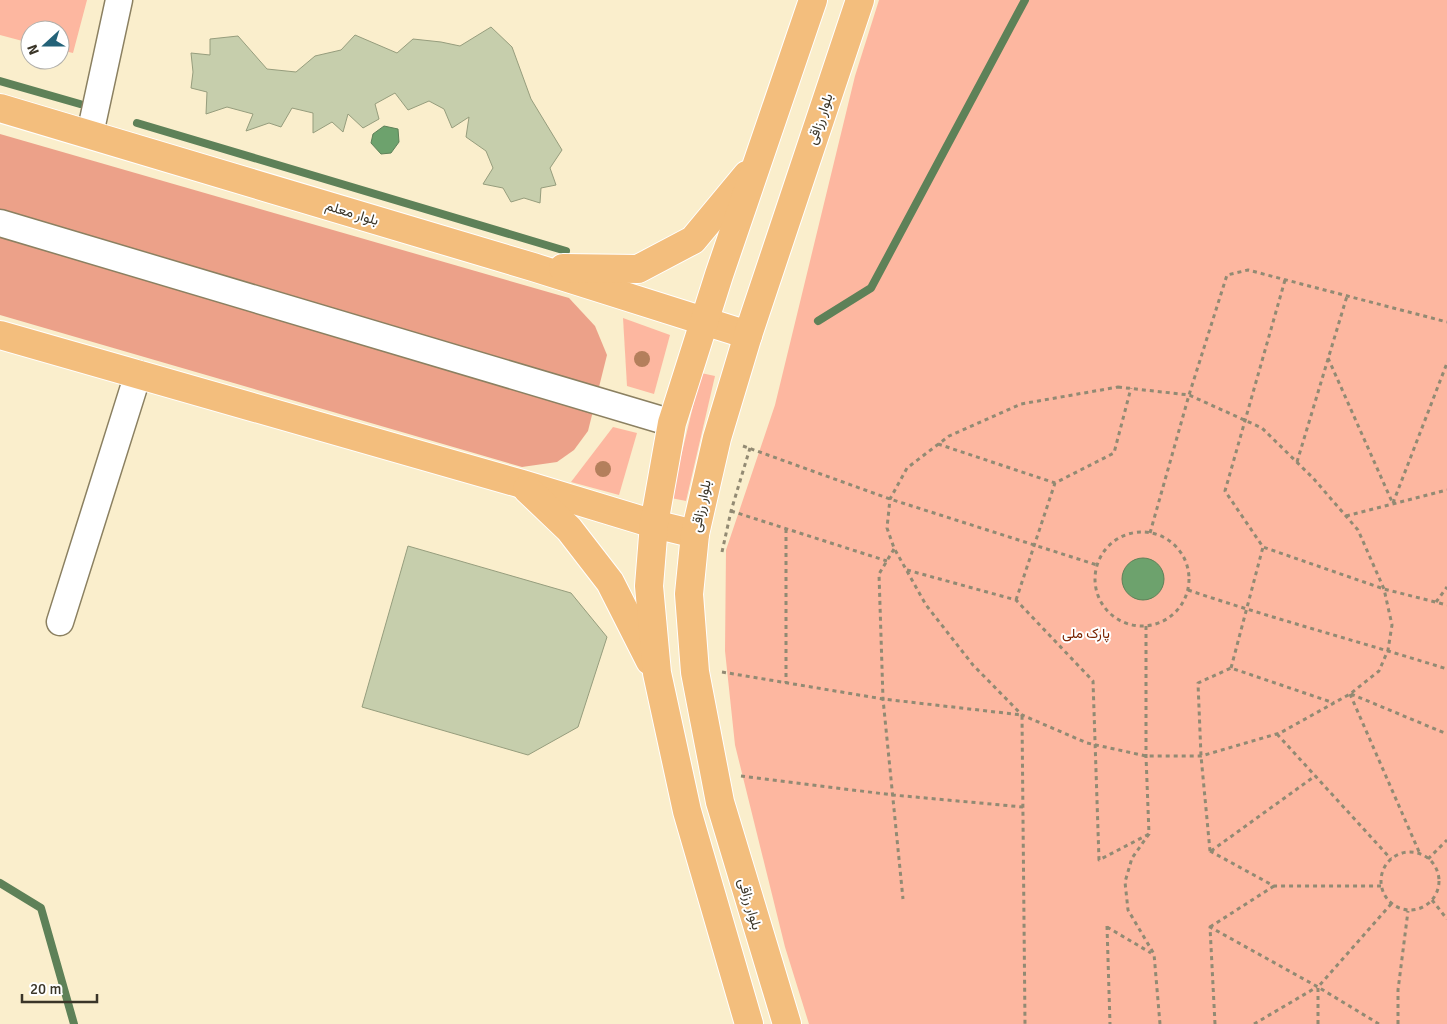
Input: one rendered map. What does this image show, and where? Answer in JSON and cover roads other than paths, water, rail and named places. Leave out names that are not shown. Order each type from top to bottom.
[{"type":"main road","points":[[750,1024],[687,811],[656,673],[649,586],[654,524],[672,423],[757,162],[813,0]]},
{"type":"main road","name":"بلوار رزاقی","points":[[787,1024],[720,802],[695,672],[689,594],[695,534],[717,438],[748,335],[860,0]]},
{"type":"main road","name":"بلوار معلم","points":[[0,108],[533,267],[748,335]]},
{"type":"main road","points":[[533,267],[638,269],[693,240],[757,162]]},
{"type":"main road","points":[[0,335],[522,484],[654,524],[695,534]]},
{"type":"main road","points":[[522,484],[569,529],[610,582],[656,673]]},
{"type":"street","points":[[90,134],[119,0]]},
{"type":"street","points":[[0,223],[672,423]]},
{"type":"street","points":[[60,622],[138,374]]},
{"type":"waterway","points":[[818,321],[871,288],[1025,0]]},
{"type":"waterway","points":[[0,81],[80,104]]},
{"type":"waterway","points":[[137,123],[566,251]]},
{"type":"waterway","points":[[0,883],[41,908],[74,1024]]},
{"type":"park label","name":"پارک ملی","points":[[1086,633]]}]
